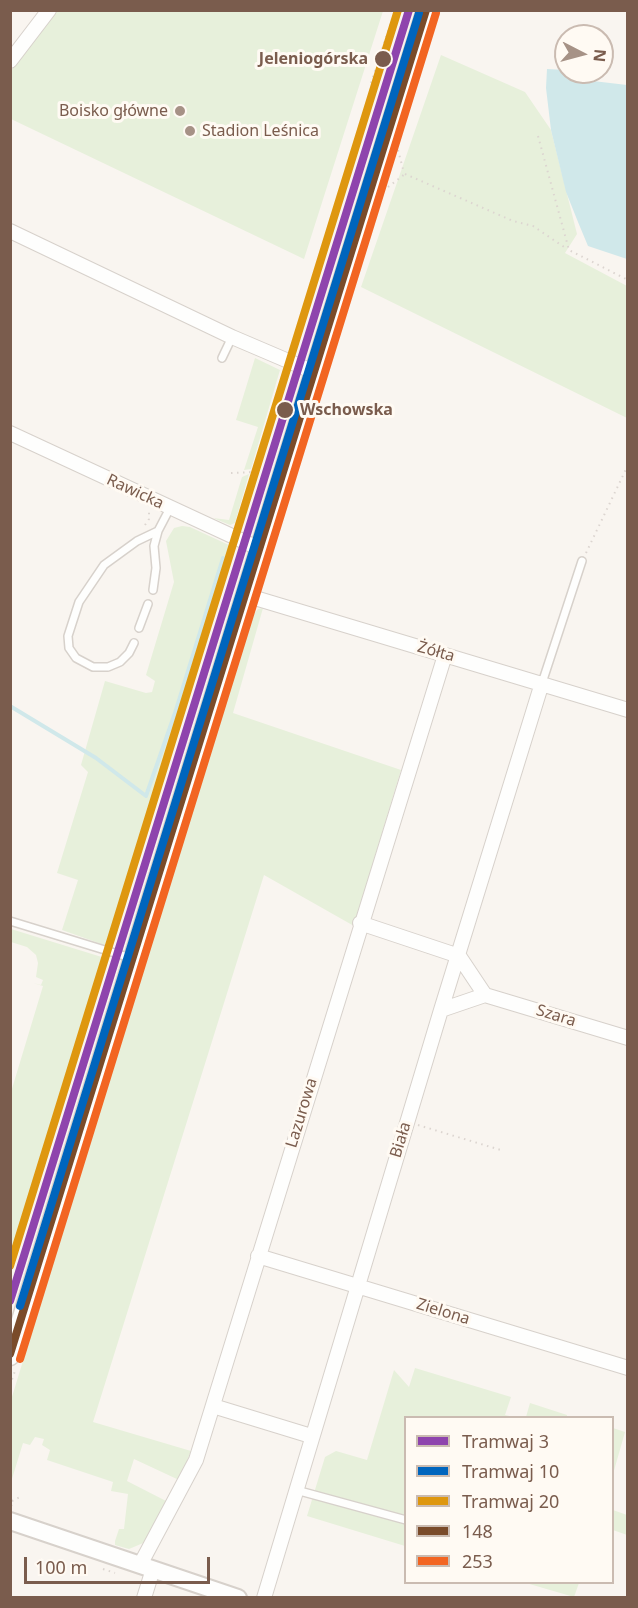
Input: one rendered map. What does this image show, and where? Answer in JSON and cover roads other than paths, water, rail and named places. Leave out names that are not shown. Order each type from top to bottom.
[{"type":"main road","points":[[10,1356],[426,10]]},
{"type":"street","points":[[10,62],[50,10]]},
{"type":"street","points":[[10,231],[232,337],[314,372]]},
{"type":"street","name":"Rawicka","points":[[10,433],[260,549]]},
{"type":"street","name":"Żółta","points":[[245,595],[627,710]]},
{"type":"street","name":"Lazurowa","points":[[144,1598],[147,1567],[196,1460],[360,923],[445,655]]},
{"type":"street","name":"Biała","points":[[264,1598],[311,1436],[542,683]]},
{"type":"street","points":[[360,923],[459,956],[485,995],[441,1010]]},
{"type":"street","name":"Szara","points":[[485,995],[627,1038]]},
{"type":"street","name":"Zielona","points":[[258,1256],[627,1368]]},
{"type":"street","points":[[213,1406],[311,1436]]},
{"type":"street","points":[[10,1521],[238,1598]]},
{"type":"lane","points":[[222,358],[232,337]]},
{"type":"lane","points":[[153,590],[156,568],[154,546],[158,531],[170,508]]},
{"type":"lane","points":[[134,643],[129,653],[120,662],[108,667],[93,668],[76,658],[69,648],[68,636],[79,602],[105,565],[137,541],[158,531]]},
{"type":"lane","points":[[542,683],[582,561]]},
{"type":"lane","points":[[140,628],[148,604]]},
{"type":"lane","points":[[10,921],[133,959]]},
{"type":"lane","points":[[296,1490],[404,1520]]},
{"type":"water","points":[[547,69],[554,69],[554,84],[627,85],[627,259],[588,246],[566,192],[551,130],[546,88]]},
{"type":"waterway","points":[[10,706],[96,758],[146,796],[175,713],[223,558]]},
{"type":"tram line","name":"20","points":[[10,1266],[398,10]]},
{"type":"tram line","name":"3","points":[[10,1301],[409,10]]},
{"type":"tram line","name":"10","points":[[20,1306],[419,13]]},
{"type":"place","name":"Jeleniogórska","points":[[383,59]]},
{"type":"place","name":"Boisko główne","points":[[180,111]]},
{"type":"place","name":"Stadion Leśnica","points":[[190,131]]},
{"type":"place","name":"Wschowska","points":[[285,410]]}]
